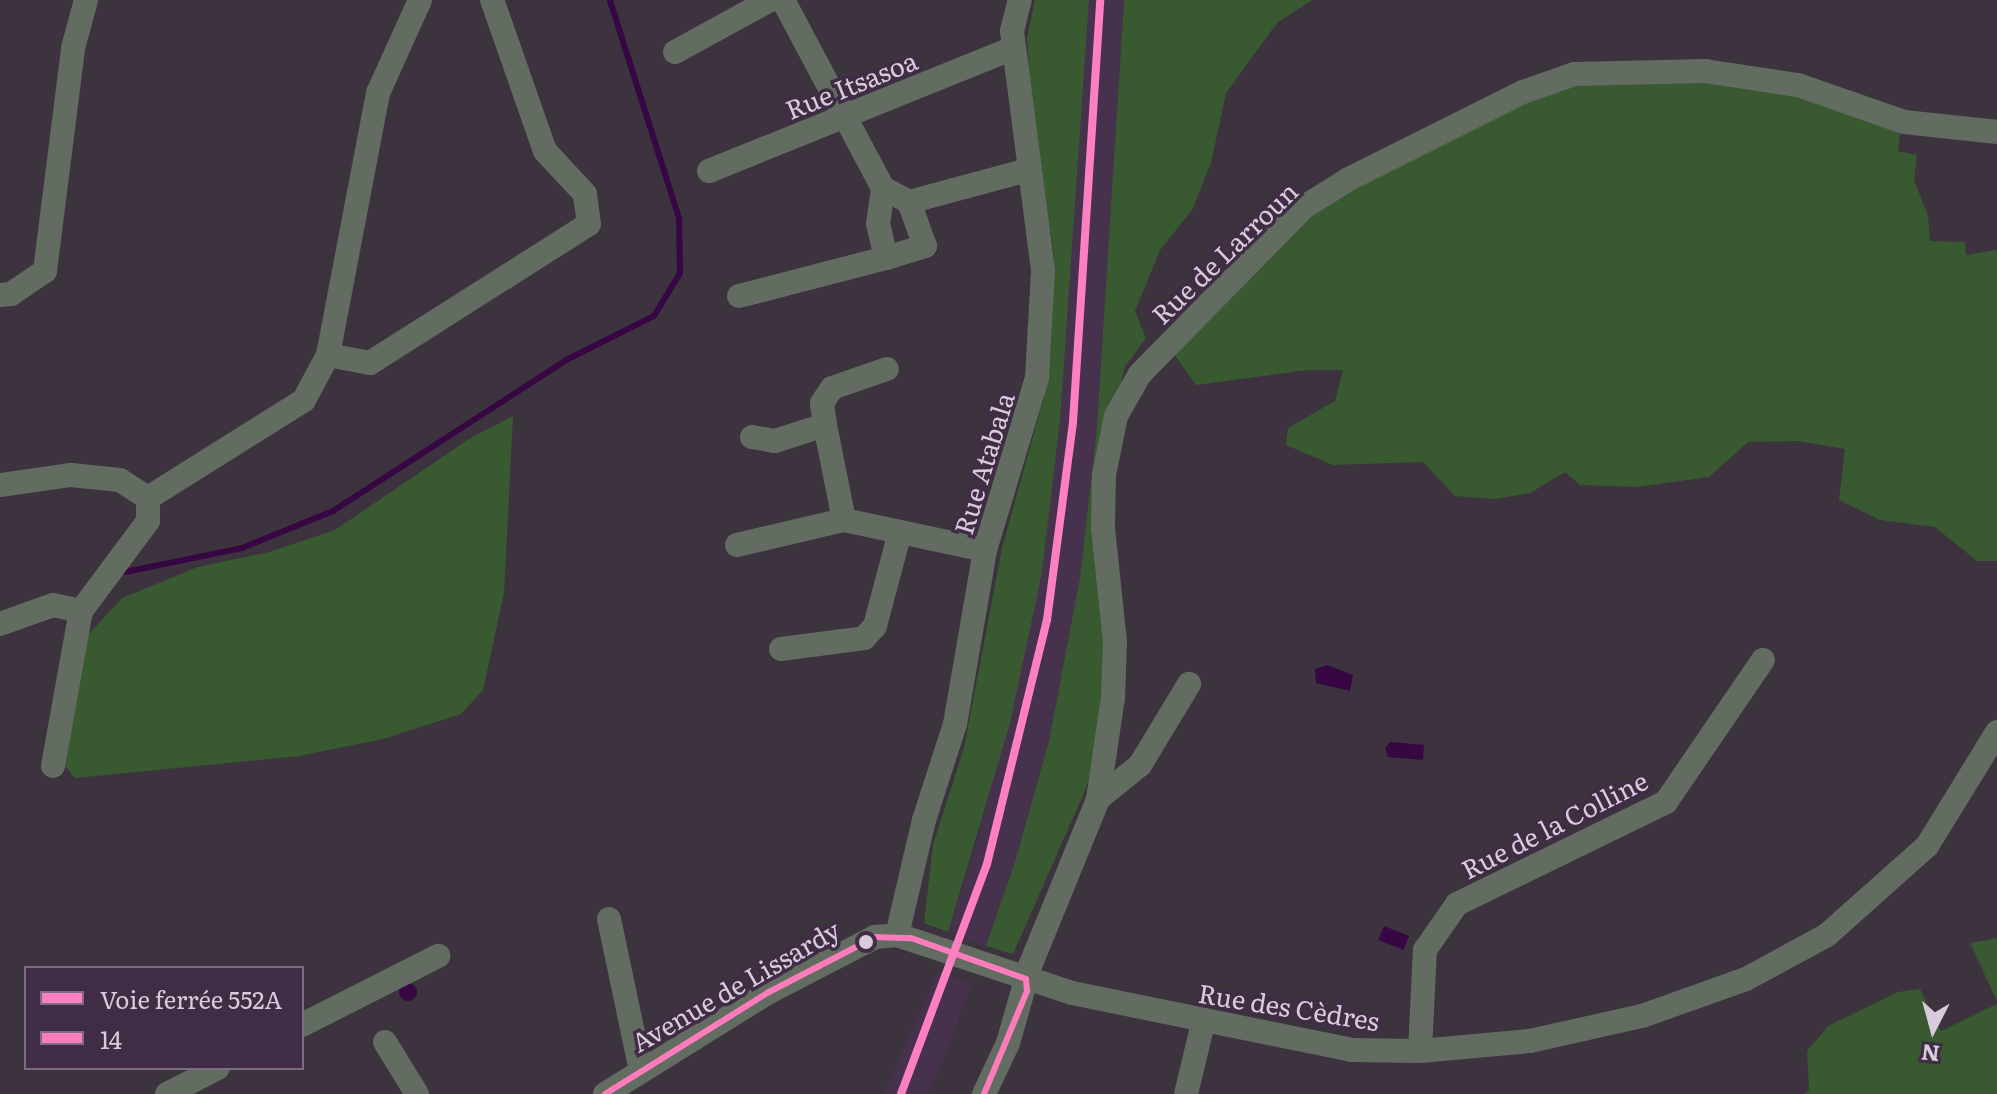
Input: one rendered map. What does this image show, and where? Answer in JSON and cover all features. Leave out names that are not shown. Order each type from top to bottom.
[{"type":"street","points":[[0,295],[11,294],[45,271],[73,48],[86,0]]},
{"type":"street","points":[[148,498],[304,400],[328,355],[378,93],[420,0]]},
{"type":"street","points":[[328,355],[370,363],[589,224],[585,194],[545,151],[492,0]]},
{"type":"street","points":[[675,52],[770,0]]},
{"type":"street","points":[[739,296],[925,246],[909,202],[883,188],[783,0]]},
{"type":"street","name":"Rue Atabala","points":[[904,937],[924,820],[955,724],[985,550],[1037,378],[1043,270],[1013,48],[1012,31],[1020,0]]},
{"type":"street","name":"Rue Itsasoa","points":[[709,171],[1013,48]]},
{"type":"street","name":"Rue de Larroun","points":[[984,1094],[1008,1043],[1016,975],[1098,799],[1113,698],[1115,642],[1103,527],[1104,475],[1116,416],[1140,374],[1304,207],[1510,99],[1574,74],[1736,76],[1798,85],[1904,122],[1997,132]]},
{"type":"street","points":[[909,202],[1028,170]]},
{"type":"street","points":[[883,188],[878,224],[886,258]]},
{"type":"street","points":[[844,520],[822,403],[832,388],[887,369]]},
{"type":"street","points":[[752,437],[775,441],[825,425]]},
{"type":"street","points":[[0,485],[71,475],[120,480],[148,498]]},
{"type":"street","points":[[53,766],[81,611],[148,521],[148,498]]},
{"type":"street","points":[[737,545],[844,520],[985,550]]},
{"type":"street","points":[[781,649],[864,638],[875,626],[900,532]]},
{"type":"street","points":[[0,624],[53,605],[81,611]]},
{"type":"street","name":"Rue de la Colline","points":[[1420,1051],[1425,950],[1457,904],[1666,802],[1763,660]]},
{"type":"street","points":[[1098,799],[1140,765],[1189,684]]},
{"type":"street","name":"Rue des Cèdres","points":[[904,937],[1016,975],[1203,1023],[1351,1050],[1420,1051],[1530,1041],[1642,1016],[1746,979],[1827,935],[1927,846],[1997,732]]},
{"type":"street","points":[[609,919],[641,1071]]},
{"type":"street","name":"Avenue de Lissardy","points":[[605,1094],[769,992],[875,937],[904,937]]},
{"type":"street","points":[[304,1024],[438,956]]},
{"type":"street","points":[[1186,1094],[1203,1023]]},
{"type":"street","points":[[385,1042],[417,1094]]},
{"type":"street","points":[[167,1094],[214,1070]]},
{"type":"shaded area","points":[[1089,0],[1124,0],[1097,428],[1080,578],[1049,741],[1016,859],[986,946],[948,932],[976,846],[1042,572],[1060,421]]},
{"type":"shaded area","points":[[1327,665],[1353,675],[1350,691],[1316,683],[1315,669]]},
{"type":"shaded area","points":[[1390,742],[1424,745],[1423,760],[1388,757],[1385,748]]},
{"type":"shaded area","points":[[1384,926],[1409,936],[1403,950],[1378,940]]},
{"type":"shaded area","points":[[938,971],[972,984],[940,1068],[928,1094],[884,1094]]},
{"type":"shaded area","points":[[408,983],[417,992],[408,1001],[399,992]]},
{"type":"green space","points":[[1035,0],[1089,0],[1060,421],[1042,572],[1010,723],[948,932],[924,923],[933,845],[964,748],[1002,548],[1043,401],[1051,351],[1054,254],[1031,115],[1027,38]]},
{"type":"green space","points":[[1124,0],[1312,0],[1277,23],[1226,93],[1211,163],[1192,210],[1160,250],[1135,311],[1146,338],[1124,368],[1104,475],[1113,698],[1086,788],[1013,954],[986,946],[1016,859],[1049,741],[1080,578],[1097,428]]},
{"type":"green space","points":[[1705,71],[1883,117],[1900,135],[1898,151],[1917,155],[1914,180],[1928,216],[1930,241],[1965,242],[1966,255],[1997,250],[1997,561],[1977,561],[1935,527],[1880,520],[1839,500],[1845,449],[1798,441],[1748,442],[1709,477],[1637,487],[1580,485],[1565,472],[1530,493],[1495,499],[1455,496],[1423,462],[1333,465],[1286,445],[1288,428],[1335,401],[1343,370],[1307,370],[1196,385],[1168,346],[1304,207],[1574,74]]},
{"type":"green space","points":[[513,416],[504,593],[483,690],[461,714],[383,739],[299,756],[75,778],[65,766],[86,637],[122,598],[198,567],[269,552],[335,530],[469,439]]},
{"type":"green space","points":[[1997,938],[1997,1001],[1970,943]]},
{"type":"green space","points":[[1920,989],[1941,1031],[1997,1004],[1997,1094],[1804,1094],[1809,1090],[1807,1051],[1828,1026],[1898,992]]},
{"type":"waterway","points":[[125,572],[242,548],[333,511],[566,360],[654,316],[680,273],[679,218],[610,0]]},
{"type":"rail line","name":"552A","points":[[901,1094],[987,864],[1047,620],[1073,422],[1100,0]]},
{"type":"transit line","name":"14","points":[[605,1094],[769,992],[875,937],[911,938],[1026,979]]},
{"type":"transit line","name":"14","points":[[984,1094],[1027,991],[1026,979]]}]
